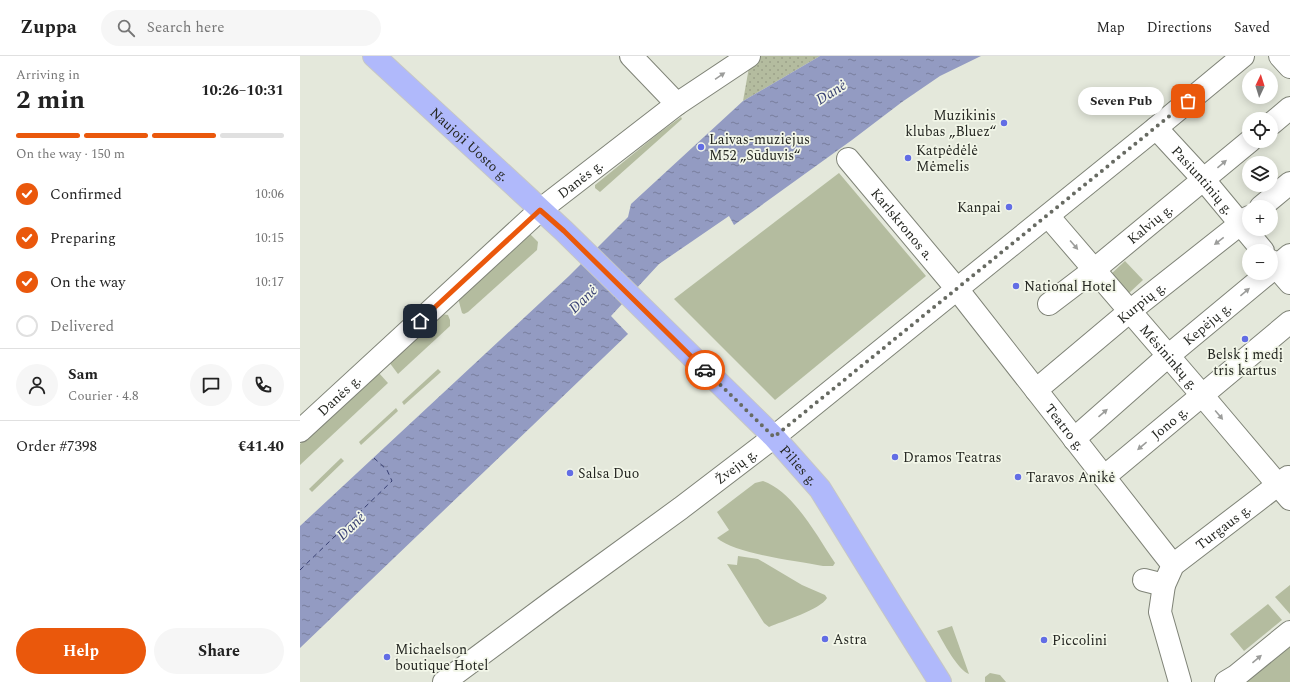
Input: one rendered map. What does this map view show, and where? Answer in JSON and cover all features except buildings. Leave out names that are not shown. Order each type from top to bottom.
[{"type":"main road","name":"Naujoji Uosto g.","points":[[374,56],[564,231]]},
{"type":"main road","name":"Pilies g.","points":[[564,231],[774,437],[820,489],[890,604],[940,682]]},
{"type":"street","points":[[631,56],[677,104]]},
{"type":"street","name":"Danės g.","points":[[300,431],[540,210],[677,104],[749,56]]},
{"type":"street","name":"Žvejų g.","points":[[444,682],[681,508],[774,437],[1048,216],[1243,56]]},
{"type":"street","points":[[1280,56],[1290,67]]},
{"type":"street","points":[[1278,118],[1290,108]]},
{"type":"street","name":"Pasiuntinių g.","points":[[1156,128],[1204,180],[1242,217]]},
{"type":"street","name":"Kalvių g.","points":[[1049,304],[1095,269],[1242,148]]},
{"type":"street","name":"Karlskronos a.","points":[[848,159],[957,289]]},
{"type":"street","points":[[1269,200],[1290,183]]},
{"type":"street","name":"Mėsininkų g.","points":[[1048,216],[1202,395],[1286,487]]},
{"type":"street","name":"Kurpių g.","points":[[1036,390],[1130,311],[1242,222]]},
{"type":"street","name":"Pasiuntinių g.","points":[[1278,269],[1290,283]]},
{"type":"street","name":"Kepėjų g.","points":[[1074,439],[1254,280]]},
{"type":"street","name":"Teatro g.","points":[[957,289],[1173,565]]},
{"type":"street","name":"Jono g.","points":[[1104,478],[1290,322]]},
{"type":"street","name":"Turgaus g.","points":[[1180,682],[1160,612],[1154,582],[1173,565],[1286,487]]},
{"type":"street","points":[[1226,682],[1236,676],[1290,632]]},
{"type":"green space","points":[[751,56],[820,56],[743,101]]},
{"type":"green space","points":[[681,117],[682,119],[600,192],[595,188],[595,185]]},
{"type":"green space","points":[[839,173],[926,276],[775,400],[674,299]]},
{"type":"green space","points":[[530,234],[538,242],[537,250],[468,312],[464,314],[462,313],[458,298]]},
{"type":"green space","points":[[1125,261],[1143,280],[1128,294],[1110,275]]},
{"type":"green space","points":[[442,314],[448,315],[450,326],[398,374],[389,362]]},
{"type":"green space","points":[[438,369],[441,372],[404,405],[402,402]]},
{"type":"green space","points":[[378,372],[388,383],[300,465],[300,444]]},
{"type":"green space","points":[[396,408],[398,411],[361,445],[359,442]]},
{"type":"green space","points":[[341,458],[344,461],[312,492],[309,489]]},
{"type":"green space","points":[[763,481],[785,495],[795,505],[835,563],[833,566],[823,566],[752,553],[726,544],[717,538],[729,530],[717,512],[755,483]]},
{"type":"green space","points":[[738,556],[758,559],[802,585],[825,595],[827,598],[817,607],[809,611],[769,627],[764,623],[727,564],[737,565]]},
{"type":"green space","points":[[1290,585],[1290,614],[1275,597]]},
{"type":"green space","points":[[1268,604],[1282,620],[1244,651],[1230,634]]},
{"type":"green space","points":[[952,626],[969,674],[956,662],[937,631]]},
{"type":"green space","points":[[1290,643],[1290,682],[1241,682]]},
{"type":"green space","points":[[990,673],[1000,675],[1006,682],[985,682],[985,677]]},
{"type":"water","name":"Danė","points":[[820,56],[981,56],[940,76],[902,102],[734,225],[729,216],[659,264],[611,316],[628,334],[300,648],[300,526],[569,276],[628,217],[631,204],[743,101]]},
{"type":"ferry route","points":[[300,570],[392,481],[387,470],[374,458]]},
{"type":"way so far","points":[[705,370],[774,437],[1188,101]]},
{"type":"place","name":"Seven Pub","points":[[1188,101]]},
{"type":"place","name":"Muzikinis klubas „Bluez“","points":[[1004,123]]},
{"type":"place","name":"Laivas-muziejus M52 „Sūduvis“","points":[[701,147]]},
{"type":"place","name":"Katpėdėlė Mėmelis","points":[[908,158]]},
{"type":"place","name":"Kanpai","points":[[1009,207]]},
{"type":"place","name":"National Hotel","points":[[1016,286]]},
{"type":"place","name":"Belsk į medį tris kartus","points":[[1245,339]]},
{"type":"place","name":"Dramos Teatras","points":[[895,457]]},
{"type":"place","name":"Salsa Duo","points":[[570,473]]},
{"type":"place","name":"Taravos Anikė","points":[[1018,477]]},
{"type":"place","name":"Astra","points":[[825,639]]},
{"type":"place","name":"Piccolini","points":[[1044,640]]},
{"type":"place","name":"Michaelson boutique Hotel","points":[[387,657]]},
{"type":"route","points":[[420,321],[540,210],[564,231],[705,370]]}]
